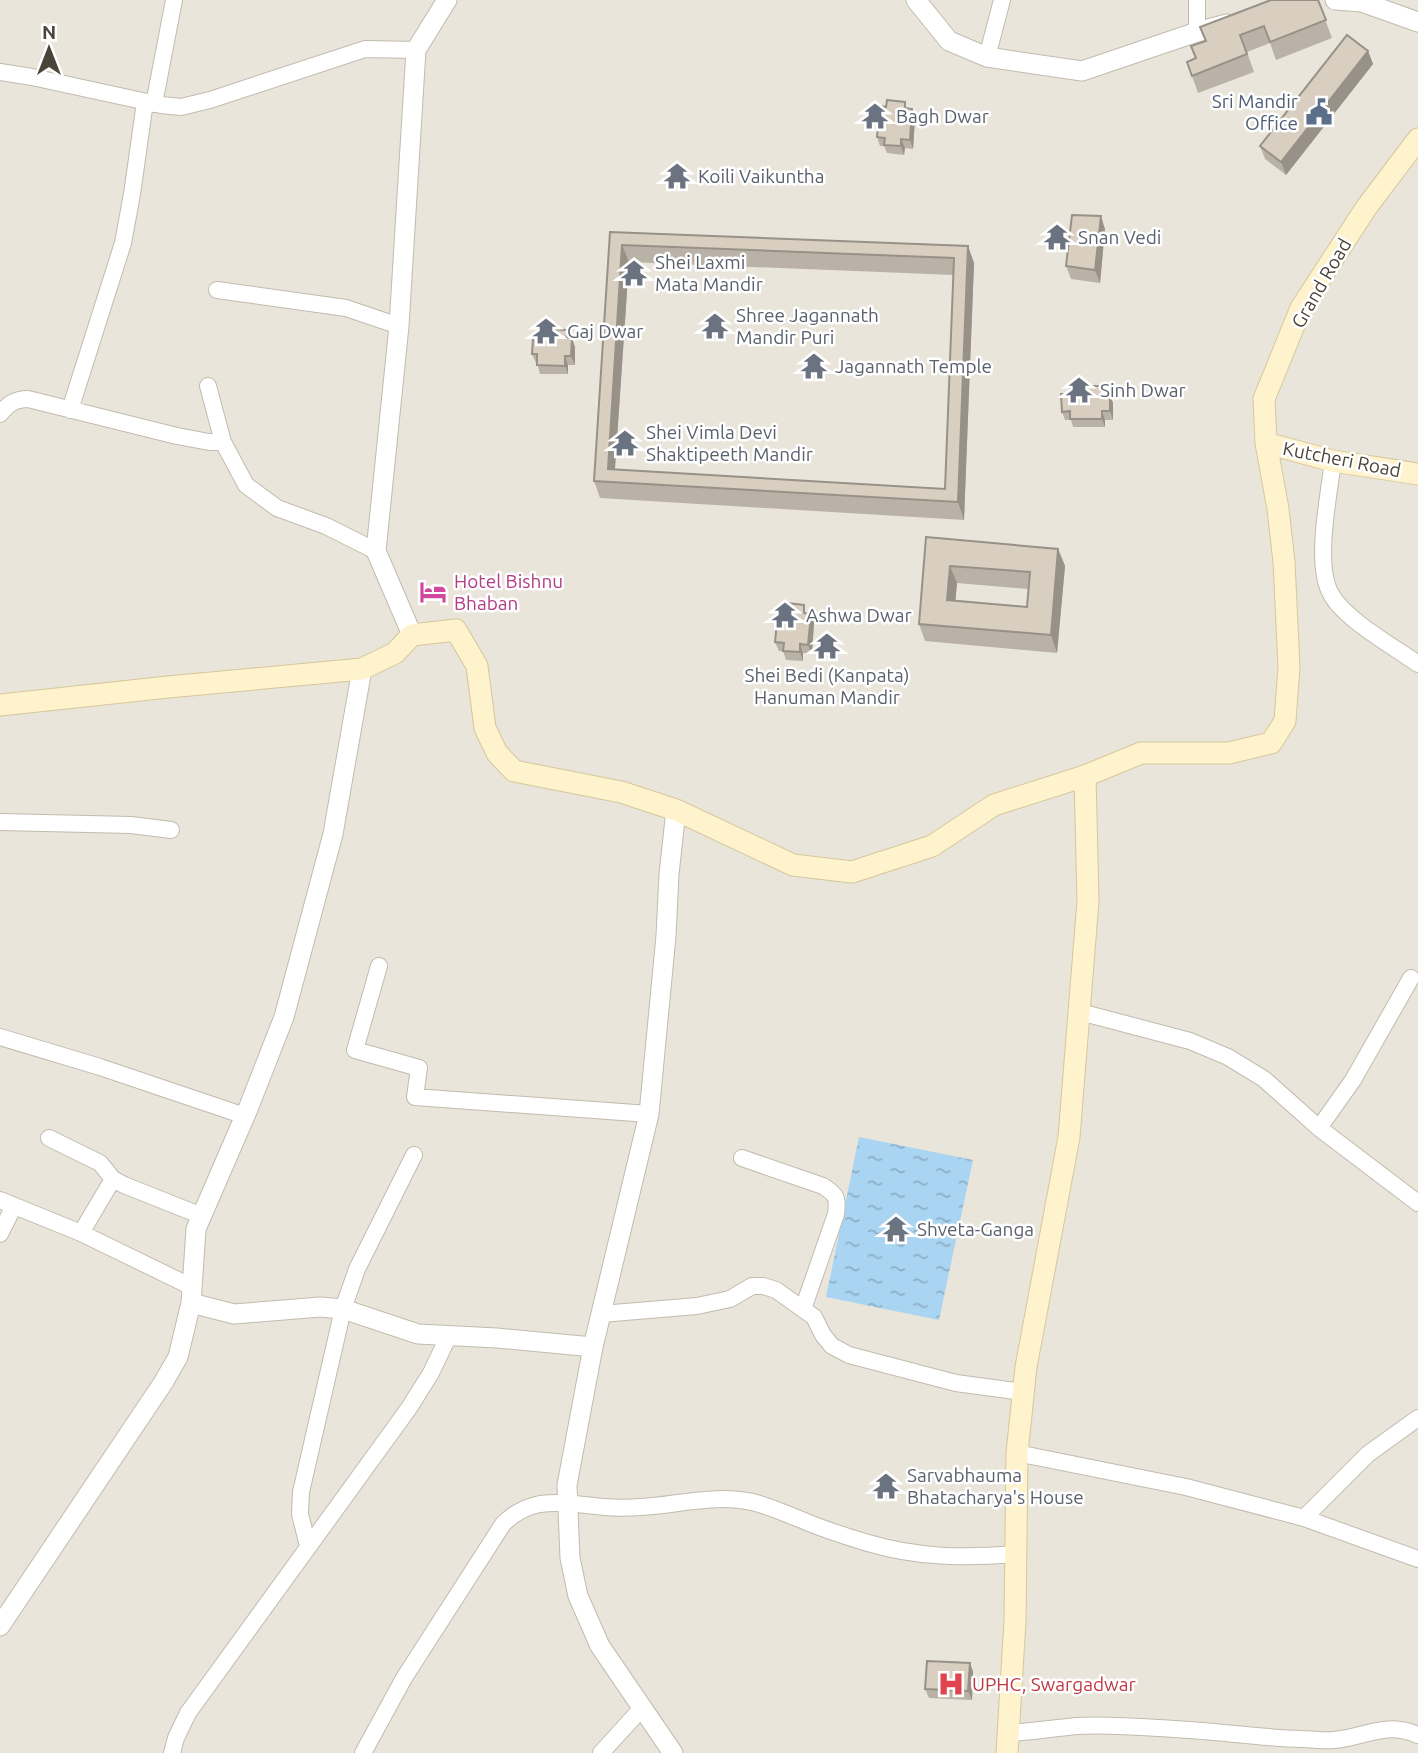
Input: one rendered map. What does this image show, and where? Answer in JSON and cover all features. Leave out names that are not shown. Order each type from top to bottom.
[{"type":"main road","name":"Grand Road","points":[[412,635],[456,630],[477,666],[485,728],[497,753],[514,771],[621,792],[676,810],[793,865],[852,872],[932,846],[994,805],[1085,776],[1141,753],[1229,753],[1271,743],[1285,721],[1289,667],[1284,562],[1266,443],[1264,399],[1301,308],[1366,208],[1418,139]]},
{"type":"main road","name":"Kutcheri Road","points":[[1266,443],[1333,461],[1418,474]]},
{"type":"main road","points":[[0,705],[362,669],[395,653],[412,635]]},
{"type":"main road","points":[[1007,1743],[1015,1621],[1017,1453],[1023,1392],[1069,1138],[1080,1012],[1088,901],[1085,776]]},
{"type":"street","points":[[70,410],[123,243],[149,103],[174,0]]},
{"type":"street","points":[[412,635],[376,551],[399,326],[416,50],[447,0]]},
{"type":"street","points":[[916,0],[949,41],[987,57],[1082,71],[1197,32],[1248,18]]},
{"type":"street","points":[[987,57],[1002,0]]},
{"type":"street","points":[[1197,0],[1197,32]]},
{"type":"street","points":[[1335,0],[1361,1],[1418,22]]},
{"type":"street","points":[[0,72],[149,103],[181,107],[365,49],[416,50]]},
{"type":"street","points":[[217,290],[346,309],[399,326]]},
{"type":"street","points":[[208,386],[223,442],[246,485],[277,508],[326,526],[376,551]]},
{"type":"street","points":[[0,414],[11,402],[28,399],[177,436],[223,442]]},
{"type":"street","points":[[1333,461],[1323,545],[1325,576],[1330,594],[1347,614],[1418,664]]},
{"type":"street","points":[[0,1626],[163,1383],[177,1357],[191,1295],[196,1229],[284,1017],[333,834],[362,669]]},
{"type":"street","points":[[673,1753],[600,1646],[578,1596],[570,1558],[567,1485],[593,1347],[649,1114],[676,810]]},
{"type":"street","points":[[0,822],[131,825],[171,830]]},
{"type":"street","points":[[379,966],[355,1050],[419,1068],[415,1097],[649,1114]]},
{"type":"street","points":[[1319,1128],[1353,1080],[1410,978]]},
{"type":"street","points":[[1080,1012],[1190,1041],[1228,1057],[1264,1079],[1319,1128],[1418,1203]]},
{"type":"street","points":[[0,1037],[100,1067],[245,1116]]},
{"type":"street","points":[[49,1138],[100,1163],[113,1179],[202,1216]]},
{"type":"street","points":[[308,1546],[300,1514],[301,1492],[343,1310],[357,1269],[414,1154]]},
{"type":"street","points":[[742,1158],[823,1186],[834,1193],[837,1201],[836,1214],[803,1310]]},
{"type":"street","points":[[81,1233],[113,1179]]},
{"type":"street","points":[[0,1234],[7,1203],[81,1233],[191,1295],[234,1314],[320,1307],[343,1310],[418,1334],[593,1347]]},
{"type":"street","points":[[601,1314],[697,1306],[730,1299],[752,1286],[763,1286],[776,1290],[814,1317],[832,1346],[849,1355],[956,1383],[1023,1392]]},
{"type":"street","points":[[172,1753],[188,1713],[409,1408],[431,1373],[449,1335]]},
{"type":"street","points":[[1304,1518],[1368,1454],[1418,1418]]},
{"type":"street","points":[[1017,1453],[1186,1488],[1304,1518],[1418,1559]]},
{"type":"street","points":[[363,1753],[404,1678],[503,1524],[526,1507],[568,1502],[605,1507],[643,1507],[714,1499],[744,1500],[762,1504],[869,1544],[920,1555],[967,1558],[1016,1554]]},
{"type":"street","points":[[601,1753],[642,1708]]},
{"type":"street","points":[[1007,1743],[1035,1732],[1077,1726],[1176,1729],[1334,1740],[1374,1730],[1390,1729],[1418,1735]]},
{"type":"shaded area","points":[[0,0],[1418,0],[1418,1753],[0,1753]]},
{"type":"water","points":[[859,1137],[973,1160],[939,1320],[826,1297]]},
{"type":"building","points":[[1271,0],[1318,0],[1326,20],[1270,42],[1264,26],[1240,35],[1247,54],[1192,76],[1187,62],[1196,58],[1191,46],[1206,41],[1200,27]]},
{"type":"building","points":[[1347,35],[1368,51],[1281,162],[1260,146]]},
{"type":"building","points":[[887,100],[905,102],[905,108],[912,109],[910,140],[901,139],[901,146],[884,145],[885,138],[877,137],[880,106],[886,107]]},
{"type":"building","points":[[1072,215],[1101,216],[1095,270],[1066,266]]},
{"type":"building","points":[[610,232],[968,246],[958,502],[594,481]],"holes":[[[622,245],[954,258],[945,489],[608,469]]]},
{"type":"building","points":[[540,329],[567,330],[567,338],[572,338],[571,356],[565,356],[565,366],[537,365],[537,354],[532,354],[533,338],[539,338]]},
{"type":"building","points":[[1070,386],[1101,386],[1101,394],[1110,394],[1110,411],[1102,411],[1102,419],[1070,419],[1070,411],[1062,412],[1061,394],[1070,394]]},
{"type":"building","points":[[926,537],[1058,549],[1051,635],[919,624]],"holes":[[[950,566],[1030,572],[1027,607],[947,600]]]},
{"type":"building","points":[[787,603],[804,605],[804,613],[811,614],[808,645],[800,644],[800,652],[783,651],[784,643],[775,642],[778,611],[786,612]]},
{"type":"building","points":[[927,1661],[970,1663],[968,1691],[925,1689]]},
{"type":"place","name":"Sri Mandir Office","points":[[1319,112]]},
{"type":"place","name":"Bagh Dwar","points":[[875,116]]},
{"type":"place","name":"Koili Vaikuntha","points":[[677,176]]},
{"type":"place","name":"Snan Vedi","points":[[1057,237]]},
{"type":"place","name":"Shei Laxmi Mata Mandir","points":[[634,273]]},
{"type":"place","name":"Shree Jagannath Mandir Puri","points":[[715,326]]},
{"type":"place","name":"Gaj Dwar","points":[[546,331]]},
{"type":"place","name":"Jagannath Temple","points":[[814,366]]},
{"type":"place","name":"Sinh Dwar","points":[[1079,390]]},
{"type":"place","name":"Shei Vimla Devi Shaktipeeth Mandir","points":[[625,443]]},
{"type":"place","name":"Hotel Bishnu Bhaban","points":[[433,592]]},
{"type":"place","name":"Ashwa Dwar","points":[[785,615]]},
{"type":"place","name":"Shei Bedi (Kanpata) Hanuman Mandir","points":[[827,646]]},
{"type":"place","name":"Shveta-Ganga","points":[[896,1229]]},
{"type":"place","name":"Sarvabhauma Bhatacharya's House","points":[[886,1486]]},
{"type":"place","name":"UPHC, Swargadwar","points":[[951,1684]]}]
